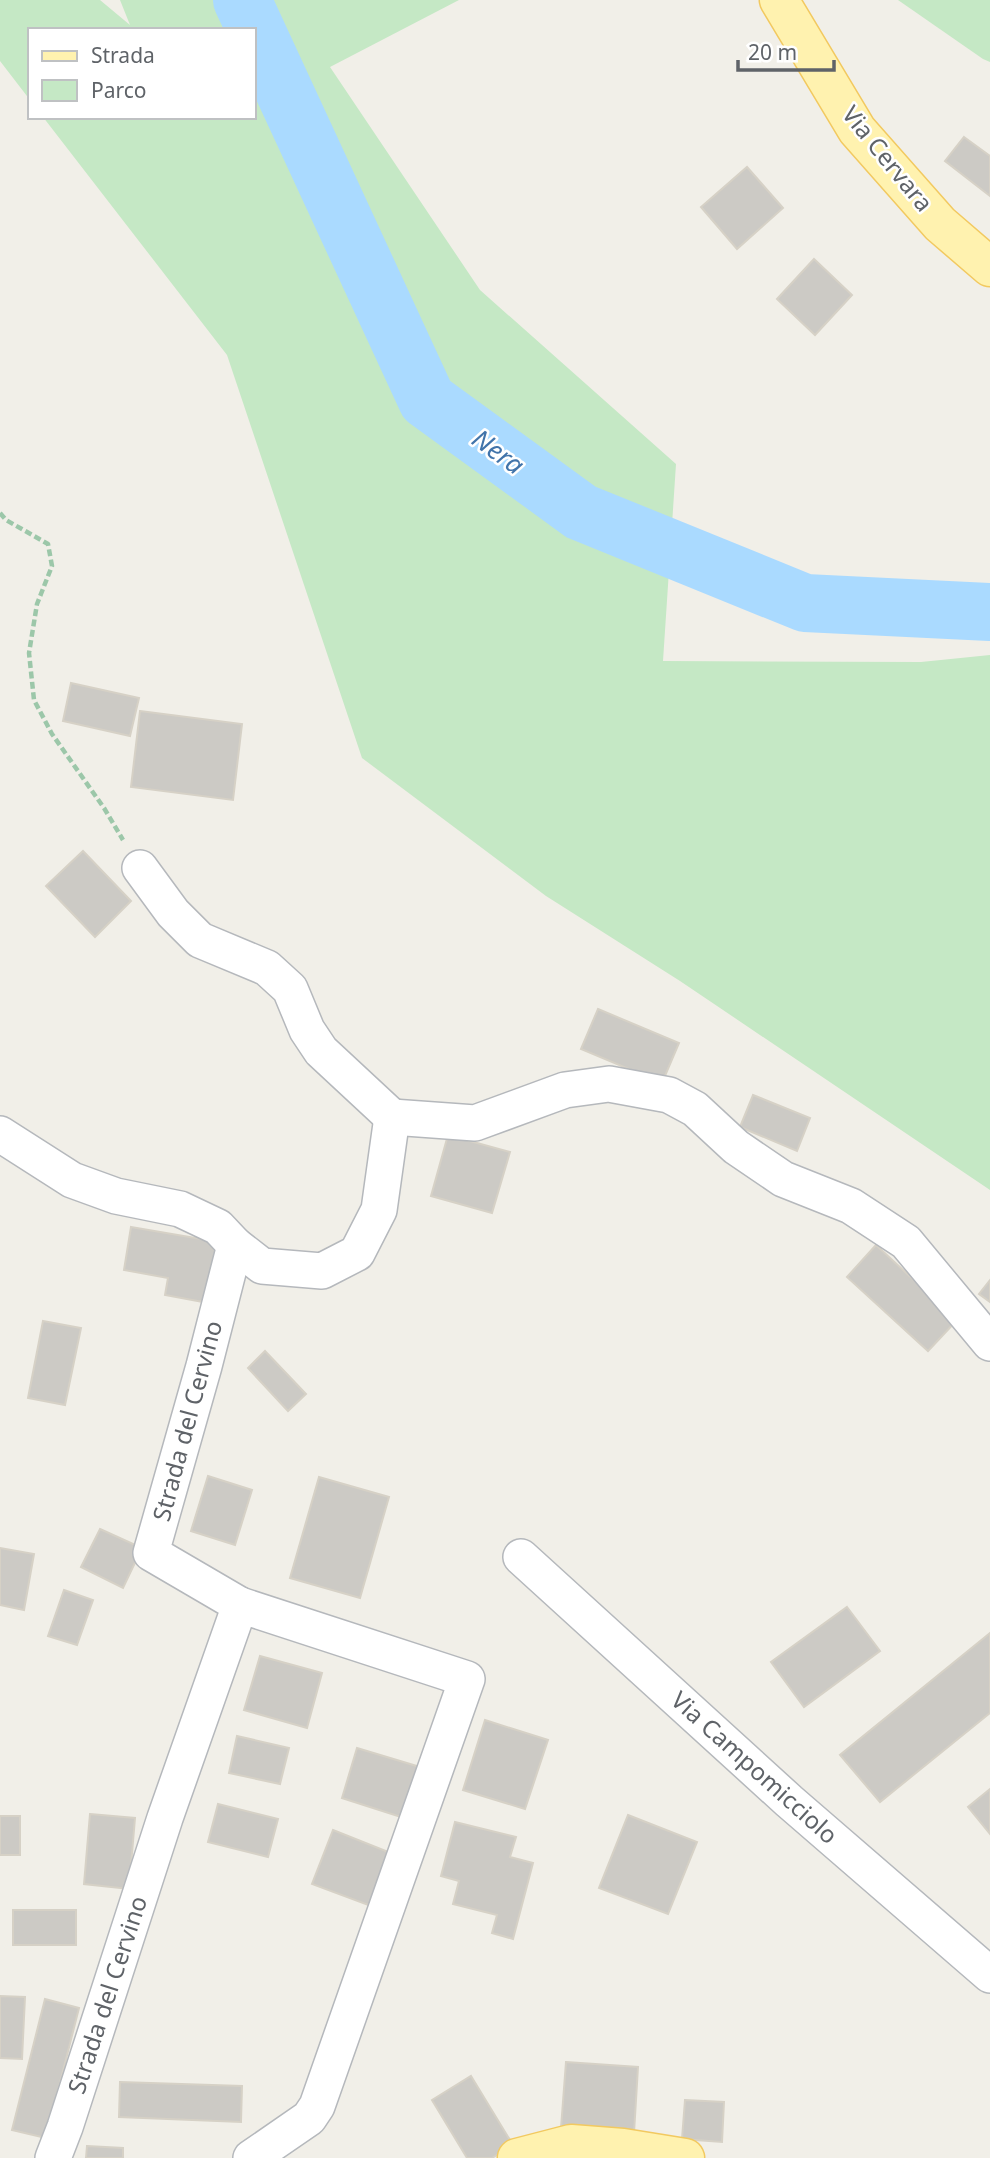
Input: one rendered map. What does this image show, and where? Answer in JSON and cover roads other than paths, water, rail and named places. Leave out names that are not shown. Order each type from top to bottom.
[{"type":"main road","name":"Via Cervara","points":[[779,0],[857,130],[940,224],[990,267]]},
{"type":"main road","points":[[517,2158],[571,2144],[622,2148],[685,2158]]},
{"type":"street","points":[[140,868],[173,913],[200,940],[267,968],[290,989],[307,1030],[321,1051],[392,1117],[475,1123],[565,1090],[609,1084],[669,1095],[695,1109],[736,1147],[783,1179],[850,1206],[906,1242],[990,1343]]},
{"type":"street","points":[[0,1134],[72,1180],[116,1196],[180,1209],[218,1227],[235,1245],[262,1266],[322,1271],[357,1254],[379,1210],[392,1117]]},
{"type":"street","name":"Strada del Cervino","points":[[53,2158],[164,1818],[240,1605],[151,1553],[235,1245]]},
{"type":"street","name":"Via Campomicciolo","points":[[521,1557],[789,1801],[990,1975]]},
{"type":"street","points":[[240,1605],[467,1679],[317,2106],[309,2118],[251,2158]]},
{"type":"waterway","name":"Nera","points":[[242,0],[255,28]]},
{"type":"waterway","name":"Nera","points":[[256,30],[427,400],[581,512],[805,603],[990,612]]}]
